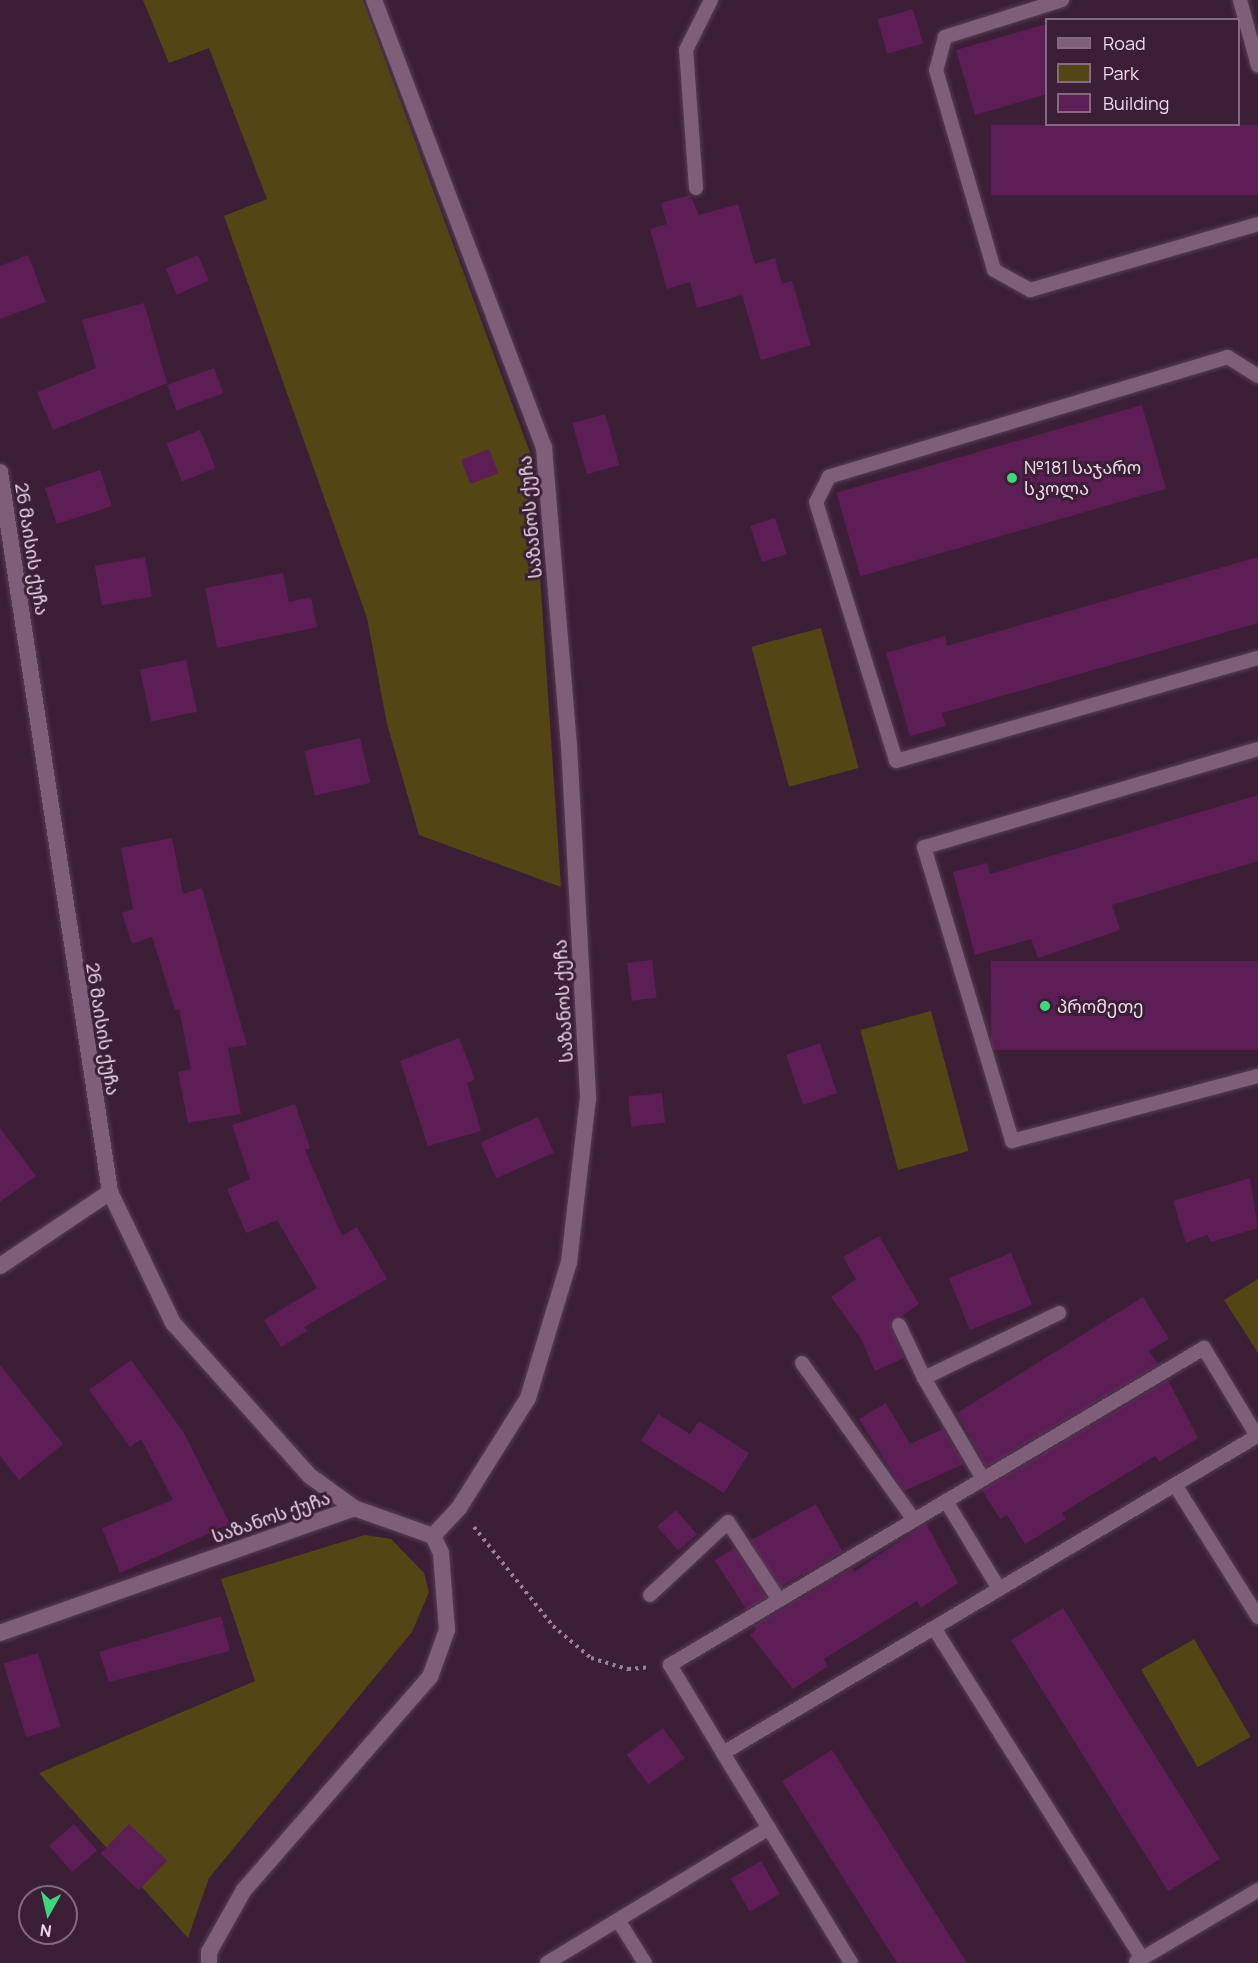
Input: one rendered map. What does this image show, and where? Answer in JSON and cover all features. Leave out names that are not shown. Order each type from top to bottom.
[{"type":"street","name":"საზანოს ქუჩა","points":[[0,1633],[354,1508],[433,1536],[459,1508],[528,1398],[569,1262],[588,1098],[570,756],[544,448],[375,0]]},
{"type":"street","name":"26 მაისის ქუჩა","points":[[0,472],[110,1192],[173,1323],[310,1476],[354,1508]]},
{"type":"street","points":[[0,1266],[110,1192]]},
{"type":"street","points":[[209,1963],[209,1952],[244,1890],[430,1677],[447,1630],[441,1553],[433,1536]]},
{"type":"lane","points":[[696,188],[686,50],[711,0]]},
{"type":"lane","points":[[1062,0],[945,37],[936,70],[994,270],[1030,290],[1258,224]]},
{"type":"lane","points":[[1240,0],[1258,66]]},
{"type":"lane","points":[[1258,376],[1228,357],[829,477],[816,502],[897,761],[1258,658]]},
{"type":"lane","points":[[1258,749],[924,847],[1012,1141],[1258,1076]]},
{"type":"lane","points":[[924,1378],[1059,1313]]},
{"type":"lane","points":[[899,1325],[924,1378],[982,1479]]},
{"type":"lane","points":[[723,1753],[1257,1437],[1204,1348],[670,1665],[768,1828],[851,1963]]},
{"type":"lane","points":[[802,1363],[914,1520]]},
{"type":"lane","points":[[1176,1485],[1258,1617]]},
{"type":"lane","points":[[946,1501],[999,1589]]},
{"type":"lane","points":[[650,1595],[729,1522],[779,1600]]},
{"type":"lane","points":[[934,1628],[1138,1961],[1258,1890]]},
{"type":"lane","points":[[547,1963],[768,1828]]},
{"type":"lane","points":[[618,1920],[645,1963]]},
{"type":"path","points":[[459,1508],[553,1626],[591,1658],[628,1669],[670,1665]]},
{"type":"green space","points":[[143,0],[363,0],[532,458],[561,887],[419,835],[387,724],[367,618],[224,216],[267,199],[209,48],[169,63]]},
{"type":"green space","points":[[821,628],[859,768],[789,787],[751,647]]},
{"type":"green space","points":[[931,1011],[969,1151],[898,1170],[860,1030]]},
{"type":"green space","points":[[1258,1279],[1258,1353],[1224,1300]]},
{"type":"green space","points":[[365,1535],[391,1539],[424,1573],[429,1592],[412,1632],[209,1878],[188,1938],[39,1773],[255,1681],[221,1579]]},
{"type":"green space","points":[[1194,1639],[1250,1737],[1198,1767],[1141,1670]]},
{"type":"building","points":[[913,9],[923,44],[887,54],[877,19]]},
{"type":"building","points":[[1045,25],[1045,95],[975,115],[956,50]]},
{"type":"building","points":[[991,125],[1258,125],[1258,195],[991,195]]},
{"type":"building","points":[[690,195],[699,215],[738,204],[755,264],[775,258],[782,284],[792,281],[811,345],[761,360],[742,295],[697,308],[690,282],[667,289],[650,229],[667,224],[661,203]]},
{"type":"building","points":[[28,255],[46,302],[0,319],[0,266]]},
{"type":"building","points":[[198,255],[209,281],[177,294],[166,269]]},
{"type":"building","points":[[144,303],[167,383],[53,430],[37,392],[96,368],[82,320]]},
{"type":"building","points":[[214,368],[223,393],[176,410],[167,385]]},
{"type":"building","points":[[1142,405],[1166,489],[860,576],[836,493]]},
{"type":"building","points":[[605,414],[620,465],[587,474],[572,423]]},
{"type":"building","points":[[200,430],[215,468],[182,482],[167,443]]},
{"type":"building","points":[[489,449],[498,473],[470,484],[461,460]]},
{"type":"building","points":[[100,470],[112,506],[57,524],[45,488]]},
{"type":"building","points":[[775,518],[787,554],[762,562],[750,526]]},
{"type":"building","points":[[145,557],[152,596],[102,605],[95,566]]},
{"type":"building","points":[[1258,557],[1258,623],[942,713],[946,726],[910,736],[886,653],[945,636],[947,646]]},
{"type":"building","points":[[283,573],[289,602],[311,597],[317,627],[217,648],[205,588]]},
{"type":"building","points":[[186,660],[197,712],[151,722],[140,670]]},
{"type":"building","points":[[360,738],[370,783],[315,796],[304,751]]},
{"type":"building","points":[[1258,795],[1258,861],[1112,905],[1120,930],[1038,958],[1031,939],[975,955],[953,872],[987,863],[990,874]]},
{"type":"building","points":[[172,838],[183,894],[202,888],[247,1045],[228,1048],[241,1114],[188,1123],[178,1072],[191,1069],[179,1009],[175,1010],[152,937],[132,944],[122,913],[133,909],[121,848]]},
{"type":"building","points":[[652,960],[657,998],[632,1001],[627,963]]},
{"type":"building","points":[[991,961],[1258,961],[1258,1050],[991,1050]]},
{"type":"building","points":[[459,1038],[475,1079],[467,1083],[481,1131],[428,1146],[400,1061]]},
{"type":"building","points":[[820,1043],[837,1093],[803,1105],[786,1055]]},
{"type":"building","points":[[662,1093],[665,1123],[631,1126],[628,1097]]},
{"type":"building","points":[[295,1104],[310,1148],[305,1150],[342,1236],[357,1227],[387,1279],[304,1327],[307,1331],[281,1347],[264,1320],[317,1288],[277,1220],[246,1233],[227,1189],[250,1179],[232,1125]]},
{"type":"building","points":[[538,1117],[554,1153],[496,1178],[480,1143]]},
{"type":"building","points":[[0,1128],[36,1176],[0,1202]]},
{"type":"building","points":[[1250,1178],[1258,1228],[1211,1242],[1207,1235],[1186,1243],[1173,1201]]},
{"type":"building","points":[[879,1236],[919,1304],[890,1324],[904,1358],[875,1371],[860,1337],[831,1297],[856,1279],[843,1257]]},
{"type":"building","points":[[1011,1253],[1032,1305],[970,1330],[949,1278]]},
{"type":"building","points":[[1143,1297],[1169,1339],[1149,1351],[1158,1365],[986,1467],[957,1413]]},
{"type":"building","points":[[131,1360],[184,1433],[230,1524],[120,1573],[102,1528],[173,1500],[141,1439],[130,1447],[89,1390]]},
{"type":"building","points":[[0,1365],[63,1444],[19,1480],[0,1456]]},
{"type":"building","points":[[1168,1380],[1198,1438],[1159,1462],[1155,1456],[1062,1513],[1066,1519],[1025,1544],[1007,1515],[1000,1519],[982,1490]]},
{"type":"building","points":[[886,1403],[910,1444],[943,1429],[964,1464],[904,1491],[859,1419]]},
{"type":"building","points":[[658,1414],[690,1434],[699,1421],[749,1453],[724,1493],[641,1441]]},
{"type":"building","points":[[816,1504],[843,1552],[777,1588],[750,1540]]},
{"type":"building","points":[[676,1510],[697,1534],[678,1551],[657,1526]]},
{"type":"building","points":[[926,1523],[958,1583],[921,1608],[917,1601],[824,1659],[828,1666],[793,1689],[750,1635],[756,1630],[754,1626],[852,1568],[854,1572]]},
{"type":"building","points":[[734,1548],[766,1597],[747,1610],[715,1561]]},
{"type":"building","points":[[1063,1608],[1220,1859],[1168,1891],[1011,1640]]},
{"type":"building","points":[[221,1616],[230,1651],[109,1682],[99,1652]]},
{"type":"building","points":[[38,1653],[61,1727],[26,1737],[4,1664]]},
{"type":"building","points":[[663,1728],[685,1758],[648,1784],[627,1754]]},
{"type":"building","points":[[832,1750],[967,1963],[897,1963],[782,1781]]},
{"type":"building","points":[[74,1824],[97,1850],[72,1872],[49,1846]]},
{"type":"building","points":[[129,1824],[167,1861],[139,1890],[101,1853]]},
{"type":"building","points":[[761,1861],[780,1894],[750,1911],[731,1879]]},
{"type":"place","name":"№181 საჯარო სკოლა","points":[[1012,478]]},
{"type":"place","name":"პრომეთე","points":[[1045,1006]]}]
